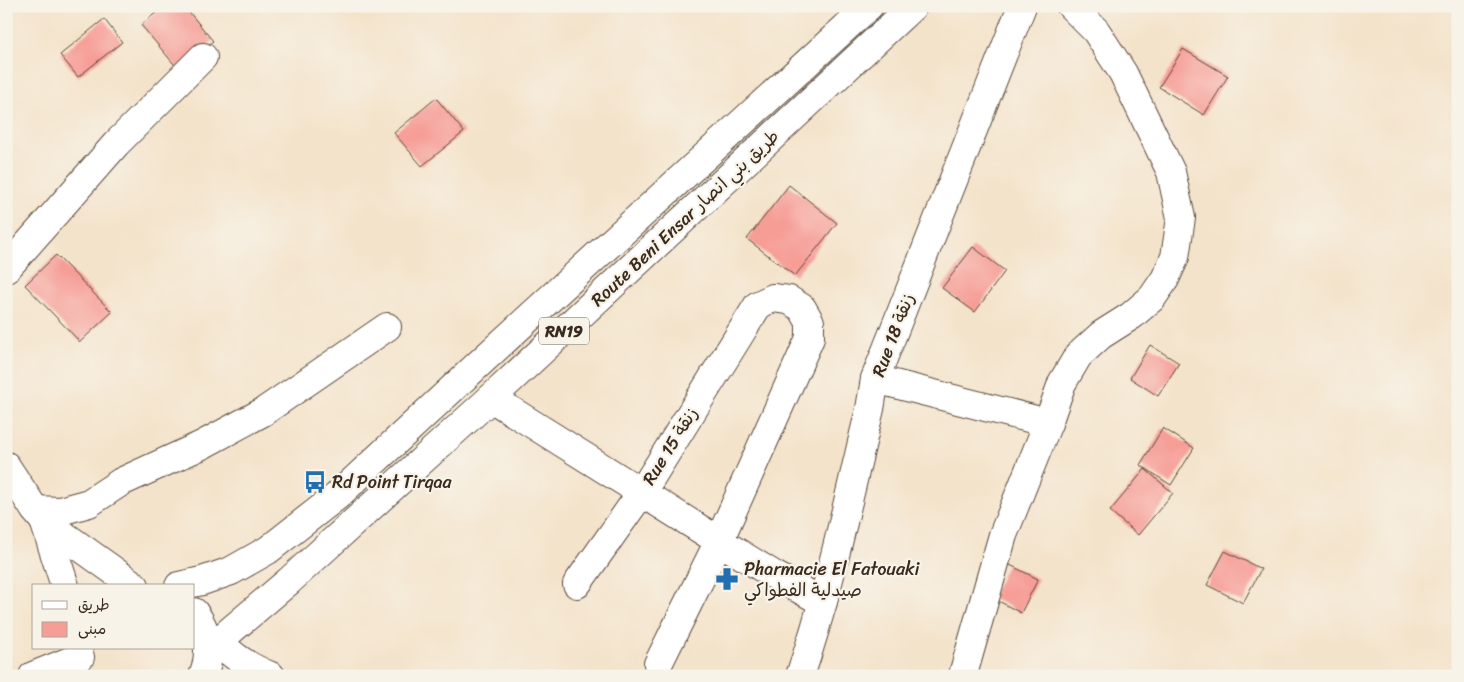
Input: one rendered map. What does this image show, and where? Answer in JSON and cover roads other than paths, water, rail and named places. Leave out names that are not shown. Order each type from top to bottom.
[{"type":"main road","name":"Route Beni Ensar طريق بني انصار","points":[[189,584],[231,571],[268,550],[337,496],[869,6]]},
{"type":"main road","name":"Route Beni Ensar طريق بني انصار","points":[[209,662],[304,568],[491,398],[914,6]]},
{"type":"main road","name":"Rue 18 زنقة","points":[[800,676],[822,602],[865,428],[875,379],[1022,6]]},
{"type":"main road","points":[[964,671],[1003,535],[1062,383],[1078,356],[1101,335],[1131,316],[1152,298],[1165,279],[1175,257],[1181,218],[1171,172],[1123,73],[1096,31],[1071,6]]},
{"type":"main road","points":[[6,269],[116,144],[203,57]]},
{"type":"main road","name":"Rue 15 زنقة","points":[[577,584],[642,492],[758,305],[773,298],[789,300],[802,308],[810,322],[810,338],[719,542]]},
{"type":"main road","points":[[39,516],[89,503],[122,482],[202,445],[263,412],[387,327]]},
{"type":"main road","points":[[875,379],[1048,423]]},
{"type":"main road","points":[[491,398],[719,542],[822,602]]},
{"type":"main road","points":[[6,466],[39,516],[64,584]]},
{"type":"main road","points":[[39,516],[132,584]]},
{"type":"main road","points":[[658,664],[719,542]]},
{"type":"main road","points":[[195,613],[202,623],[209,662],[237,660],[271,676]]},
{"type":"main road","points":[[33,676],[82,660]]},
{"type":"place","name":"Rd Point Tirqaa","points":[[315,482]]},
{"type":"place","name":"Pharmacie El Fatouaki صيدلية الفطواكي","points":[[727,579]]}]
